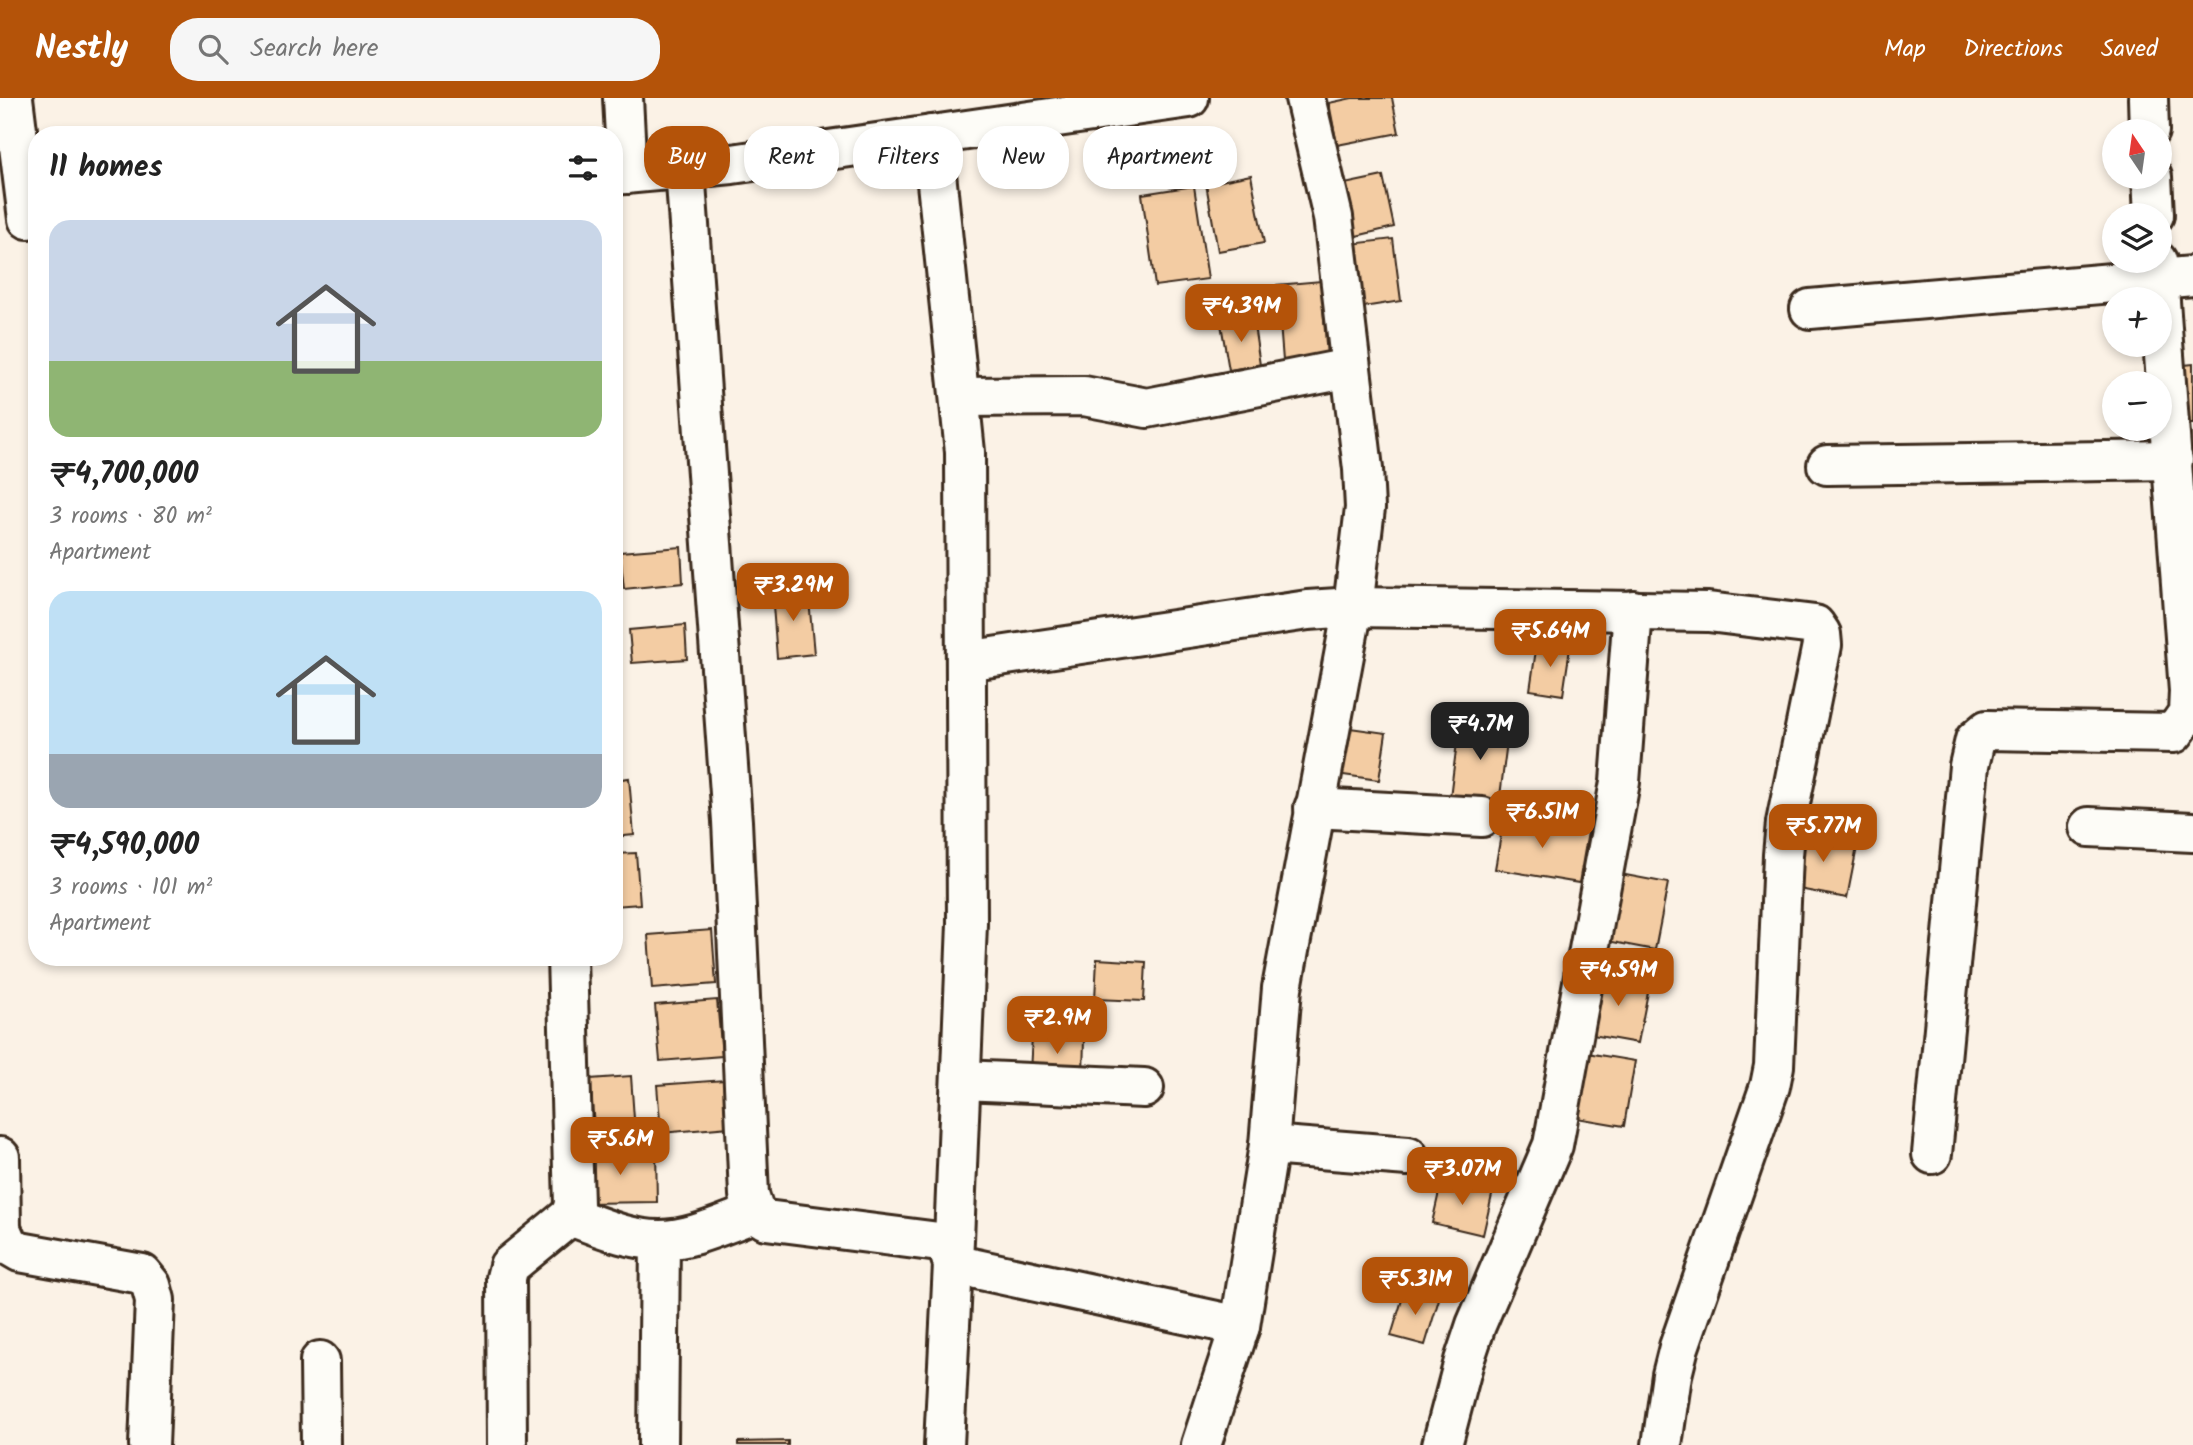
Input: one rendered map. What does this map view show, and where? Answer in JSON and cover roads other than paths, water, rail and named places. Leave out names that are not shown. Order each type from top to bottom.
[{"type":"street","points":[[13,98],[22,222]]},
{"type":"street","points":[[622,126],[623,98]]},
{"type":"street","points":[[963,128],[1041,109],[1189,98]]},
{"type":"street","points":[[1201,1445],[1240,1326],[1269,1145],[1282,988],[1353,607],[1365,508],[1333,217],[1305,98]]},
{"type":"street","points":[[2148,98],[2149,119]]},
{"type":"street","points":[[730,164],[853,146]]},
{"type":"street","points":[[623,175],[644,173]]},
{"type":"street","points":[[686,189],[732,821],[749,1195],[755,1213],[766,1220],[939,1242],[948,1249],[953,1264]]},
{"type":"street","points":[[938,189],[965,452],[967,924],[944,1445]]},
{"type":"street","points":[[1810,309],[2159,273]]},
{"type":"street","points":[[1932,1154],[1969,766],[1975,740],[1987,730],[2174,733],[2188,713],[2179,449],[2169,273]]},
{"type":"street","points":[[960,397],[1084,396],[1147,408],[1350,368]]},
{"type":"street","points":[[1826,465],[2179,449]]},
{"type":"street","points":[[966,661],[1308,611],[1353,607],[1709,612],[1815,625],[1821,634],[1822,645],[1786,823],[1774,1066],[1770,1086],[1679,1347],[1672,1375],[1662,1445]]},
{"type":"street","points":[[1442,1445],[1476,1325],[1553,1145],[1620,782],[1633,610]]},
{"type":"street","points":[[1314,808],[1482,817]]},
{"type":"street","points":[[2089,827],[2193,832]]},
{"type":"street","points":[[507,1445],[506,1278],[509,1266],[570,1216],[574,1205],[567,966]]},
{"type":"street","points":[[961,1080],[1144,1088]]},
{"type":"street","points":[[1269,1145],[1408,1156]]},
{"type":"street","points":[[0,1157],[1,1229],[8,1245],[20,1252],[142,1274],[151,1285],[155,1300],[149,1445]]},
{"type":"street","points":[[570,1216],[621,1235],[660,1240],[690,1235],[755,1213]]},
{"type":"street","points":[[658,1445],[660,1240]]},
{"type":"street","points":[[953,1264],[1240,1326]]},
{"type":"street","points":[[320,1360],[321,1445]]}]
